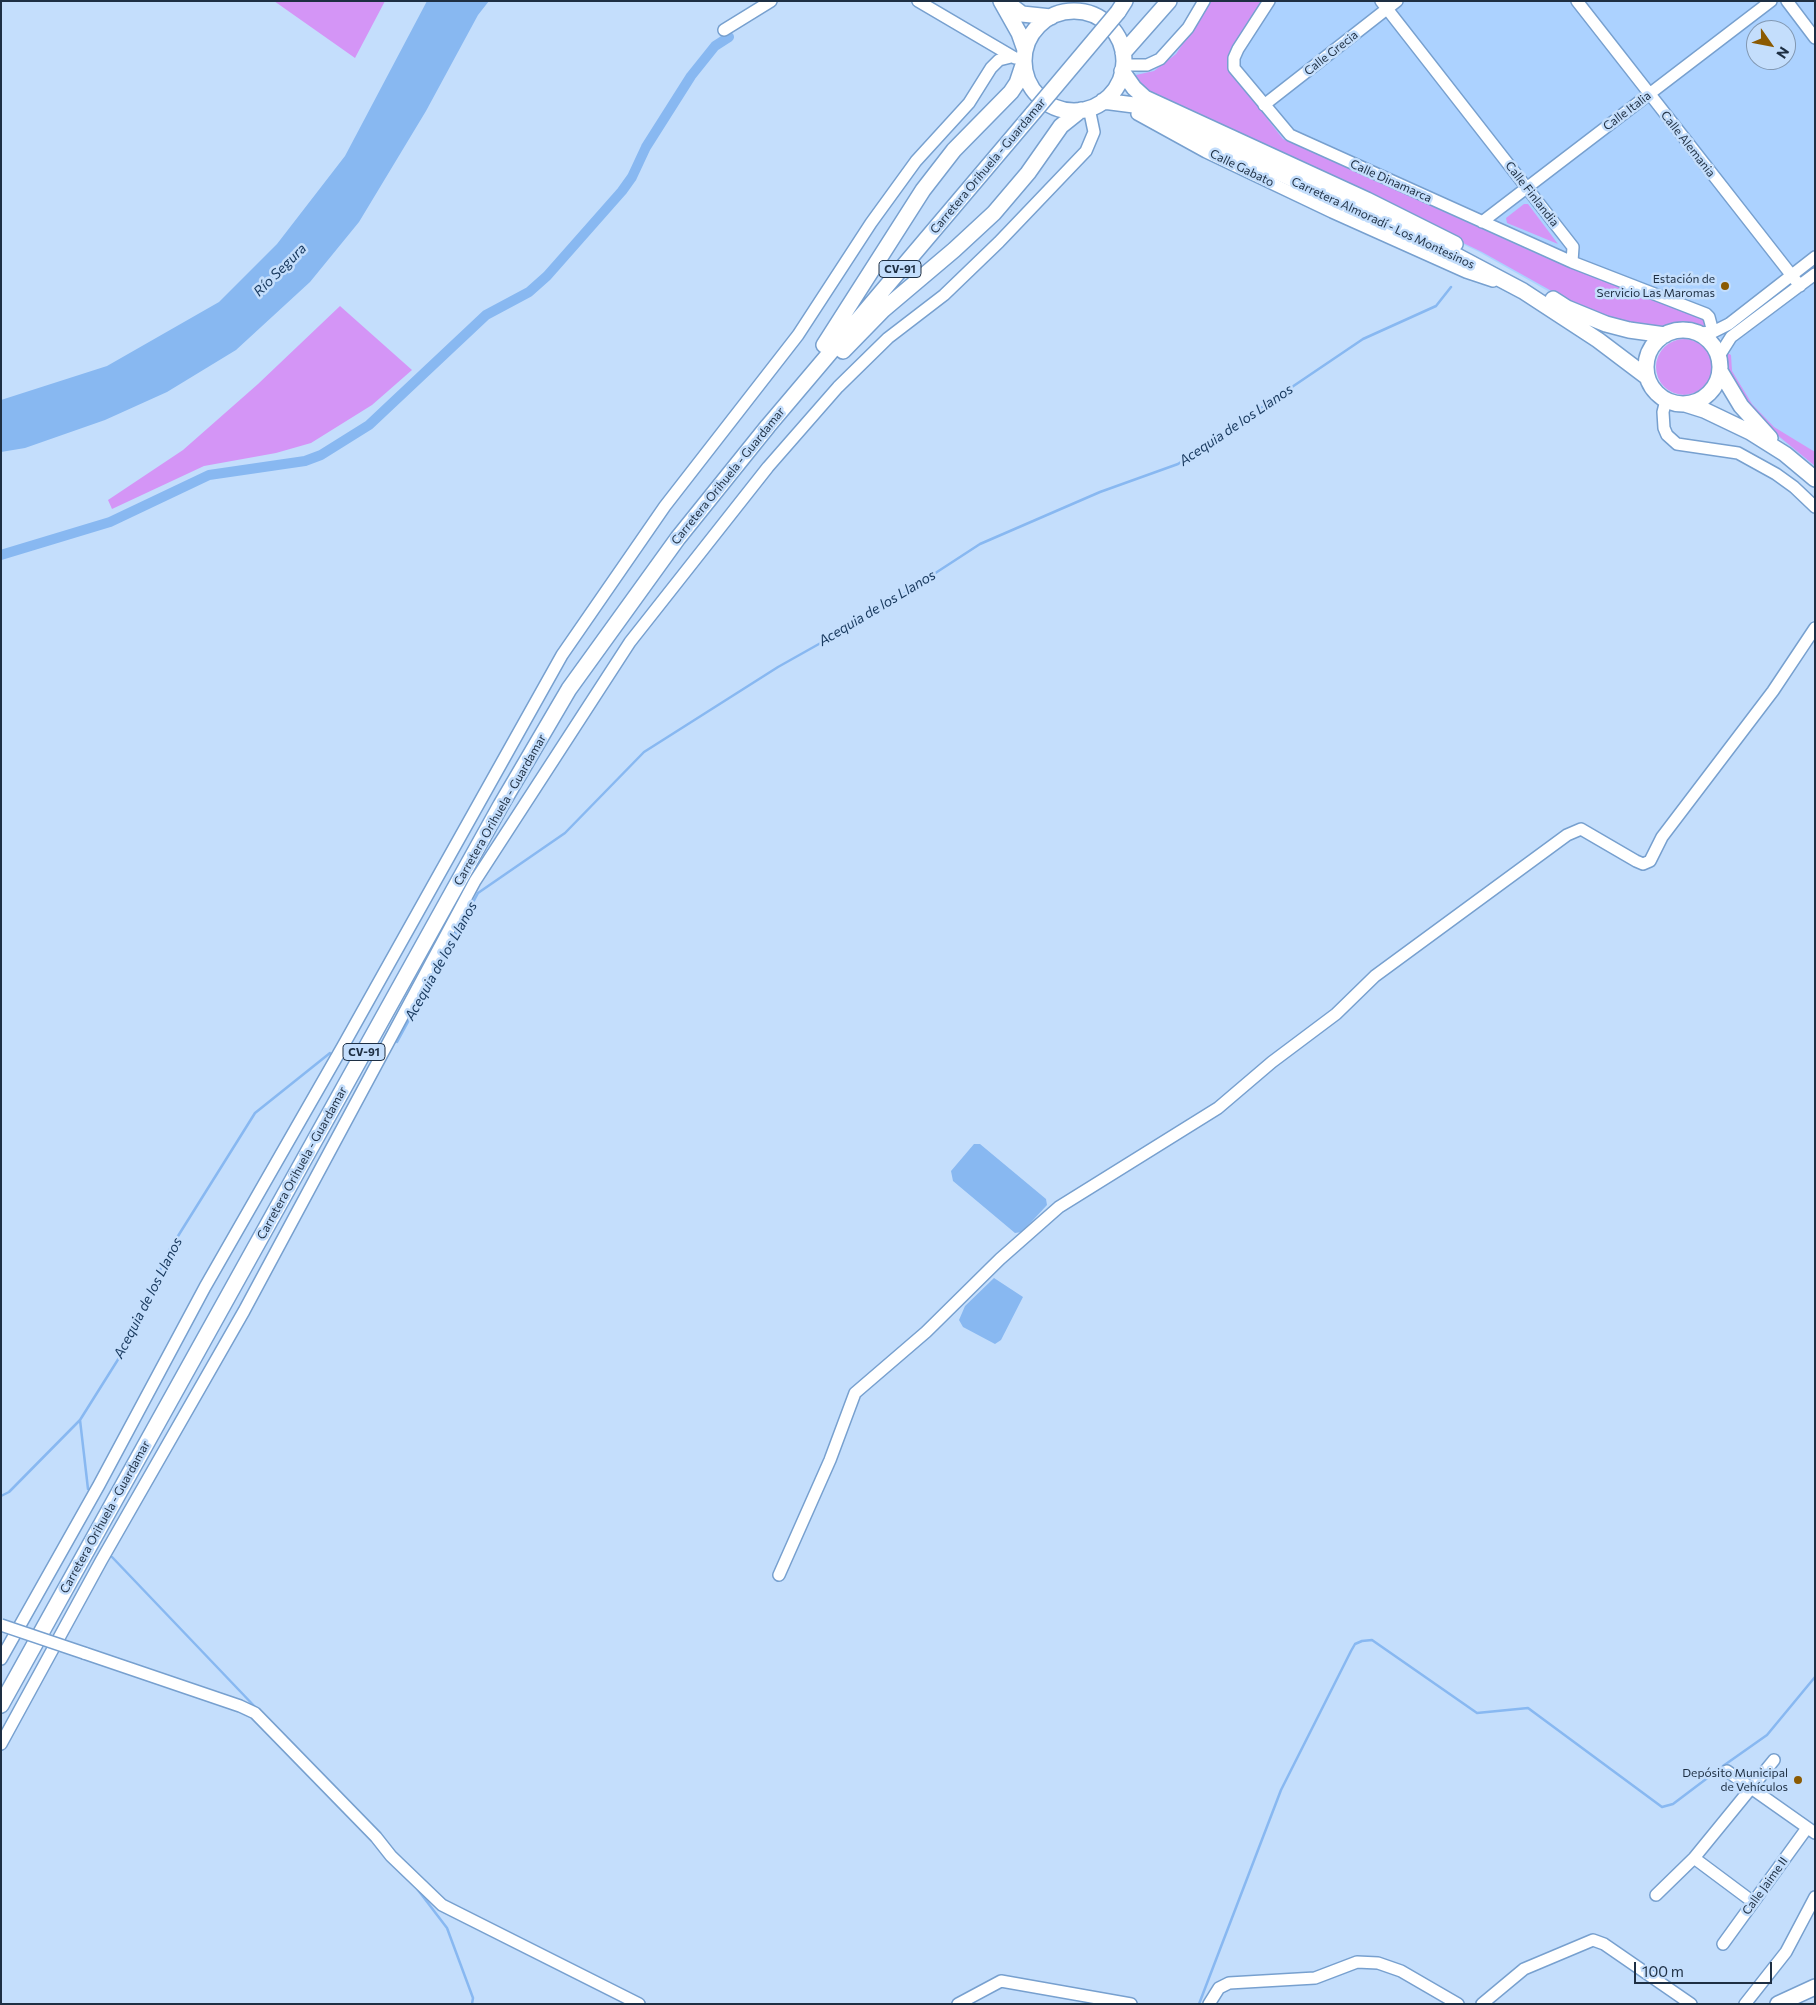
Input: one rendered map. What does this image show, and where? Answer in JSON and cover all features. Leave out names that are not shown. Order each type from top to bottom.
[{"type":"main road","points":[[1001,1],[1019,33],[1021,57],[1030,85],[1042,99],[1057,108],[1085,109],[1111,102],[1119,83],[1123,63],[1120,42],[1105,22],[1089,14],[1070,11]]},
{"type":"main road","points":[[1005,1],[1022,14],[1051,17]]},
{"type":"main road","points":[[768,426],[833,332],[923,190],[954,150],[1011,92],[1017,83],[1021,57],[1031,36],[1040,25],[1051,17],[1070,11],[1084,1]]},
{"type":"main road","points":[[1123,63],[1169,1]]},
{"type":"main road","name":"Carretera Orihuela - Guardamar","points":[[1,1705],[501,805],[569,689],[678,538],[768,426],[1122,6]]},
{"type":"main road","name":"Carretera Almoradí - Los Montesinos","points":[[1123,63],[1134,88],[1145,98],[1367,200],[1491,262],[1567,308],[1629,330],[1665,335]]},
{"type":"main road","name":"Carretera Almoradí - Los Montesinos","points":[[1111,102],[1134,106],[1455,255],[1507,283],[1598,340],[1647,377]]},
{"type":"main road","points":[[768,426],[883,310],[954,250],[994,213],[1028,173],[1061,126],[1085,109]]},
{"type":"main road","points":[[1684,404],[1693,403],[1708,394],[1714,388],[1720,371],[1719,356],[1706,333],[1682,330],[1665,335],[1657,340],[1648,357],[1647,377],[1654,390],[1666,400],[1704,410],[1750,432],[1785,454],[1815,479]]},
{"type":"main road","points":[[1720,371],[1741,406],[1785,454]]},
{"type":"main road","points":[[1778,2004],[1815,1987]]},
{"type":"street","points":[[724,30],[771,1]]},
{"type":"street","points":[[918,1],[1021,57]]},
{"type":"street","points":[[1123,63],[1147,65],[1160,59],[1188,28],[1204,1]]},
{"type":"street","name":"Calle Dinamarca","points":[[1269,1],[1238,49],[1234,58],[1234,68],[1290,135],[1572,262]]},
{"type":"street","name":"Calle Grecia","points":[[1264,106],[1384,5],[1397,1]]},
{"type":"street","name":"Calle Alemania","points":[[1577,1],[1800,286]]},
{"type":"street","name":"Calle Italia","points":[[1482,222],[1771,1]]},
{"type":"street","points":[[1786,1],[1815,38]]},
{"type":"street","name":"Calle Finlandia","points":[[1384,5],[1573,247],[1572,262]]},
{"type":"street","points":[[1,1659],[99,1486],[205,1287],[330,1070],[562,655],[665,506],[798,335],[871,223],[916,161],[969,103],[990,68],[999,60],[1021,57]]},
{"type":"street","points":[[1,1744],[101,1561],[244,1311],[475,881],[630,642],[749,490],[838,387],[888,338],[944,295],[1086,151],[1094,132],[1085,109]]},
{"type":"street","points":[[1706,333],[1738,317],[1815,257]]},
{"type":"street","points":[[1572,262],[1706,314],[1709,317],[1706,333]]},
{"type":"street","points":[[1719,356],[1731,338],[1815,274]]},
{"type":"street","points":[[1666,400],[1663,412],[1664,428],[1667,435],[1677,444],[1738,452],[1776,474],[1794,487],[1815,507]]},
{"type":"street","points":[[780,1575],[830,1460],[850,1400],[860,1387],[926,1332],[1000,1259],[1059,1207],[1218,1108],[1272,1062],[1336,1014],[1375,976],[1567,835],[1581,829],[1636,861],[1643,864],[1650,861],[1662,837],[1773,692],[1815,628]]},
{"type":"street","points":[[1,1625],[240,1706],[255,1714],[376,1837],[391,1856],[442,1905],[639,2004]]},
{"type":"street","points":[[1656,1895],[1694,1858],[1774,1760]]},
{"type":"street","points":[[1727,1770],[1811,1830]]},
{"type":"street","name":"Calle Jaime II","points":[[1723,1944],[1753,1902],[1811,1830]]},
{"type":"street","points":[[1694,1858],[1753,1902]]},
{"type":"street","points":[[1745,2004],[1786,1952],[1815,1897]]},
{"type":"street","points":[[1482,2004],[1524,1969],[1593,1940],[1604,1944],[1691,2004]]},
{"type":"street","points":[[1209,2004],[1219,1988],[1229,1983],[1315,1978],[1357,1962],[1378,1964],[1401,1971],[1458,2004]]},
{"type":"street","points":[[958,2004],[1001,1981],[1130,2004]]},
{"type":"shaded area","points":[[274,1],[385,1],[355,58]]},
{"type":"shaded area","points":[[1211,1],[1815,1],[1815,467],[1770,431],[1727,374],[1726,352],[1730,354],[1719,336],[1695,328],[1643,328],[1569,303],[1479,252],[1146,93],[1135,83],[1134,73],[1156,68],[1175,52]]},
{"type":"shaded area","points":[[1211,1],[1262,1],[1230,51],[1228,65],[1231,72],[1283,139],[1544,257],[1705,320],[1705,327],[1650,326],[1615,320],[1573,303],[1482,252],[1147,92],[1136,82],[1136,75],[1154,71],[1176,54]]},
{"type":"shaded area","points":[[1524,204],[1528,204],[1558,244],[1507,223],[1506,218]]},
{"type":"shaded area","points":[[340,306],[412,370],[372,405],[311,443],[276,453],[204,466],[112,509],[108,500],[183,450],[258,384]]},
{"type":"shaded area","points":[[1678,339],[1690,339],[1700,343],[1708,351],[1712,367],[1708,383],[1700,391],[1690,395],[1678,395],[1668,391],[1660,383],[1656,373],[1656,361],[1660,351],[1668,343]]},
{"type":"shaded area","points":[[1726,352],[1731,355],[1732,371],[1752,404],[1774,427],[1815,452],[1815,466],[1759,420],[1727,374]]},
{"type":"water","name":"Río Segura","points":[[427,1],[489,1],[478,15],[426,111],[359,222],[310,282],[236,350],[167,392],[105,420],[25,448],[1,452],[1,400],[107,366],[219,302],[277,244],[345,156]]},
{"type":"water","points":[[974,1144],[980,1144],[1046,1199],[1047,1205],[1022,1232],[1015,1233],[953,1181],[951,1171]]},
{"type":"water","points":[[994,1278],[1023,1297],[1001,1340],[995,1344],[963,1327],[959,1320],[965,1306]]},
{"type":"waterway","points":[[1,555],[110,522],[209,475],[305,461],[321,455],[369,425],[486,315],[529,292],[547,276],[622,191],[632,177],[646,147],[691,76],[715,46],[729,37]]},
{"type":"waterway","name":"Acequia de los Llanos","points":[[397,1042],[478,893],[565,833],[644,752],[778,667],[874,613],[980,544],[1100,492],[1178,464],[1363,339],[1436,306],[1451,287]]},
{"type":"waterway","name":"Acequia de los Llanos","points":[[1,1496],[9,1492],[80,1420],[129,1342],[168,1252],[255,1113],[330,1053]]},
{"type":"waterway","points":[[80,1420],[88,1489]]},
{"type":"waterway","points":[[112,1557],[258,1710]]},
{"type":"waterway","points":[[1199,2004],[1281,1790],[1355,1644],[1372,1640],[1477,1713],[1528,1708],[1662,1807],[1673,1804],[1714,1773]]},
{"type":"waterway","points":[[1723,1766],[1767,1735],[1815,1677]]},
{"type":"waterway","points":[[418,1890],[447,1928],[473,1998],[472,2004]]},
{"type":"place","name":"Estación de Servicio Las Maromas","points":[[1725,286]]},
{"type":"place","name":"Depósito Municipal de Vehículos","points":[[1798,1780]]}]
